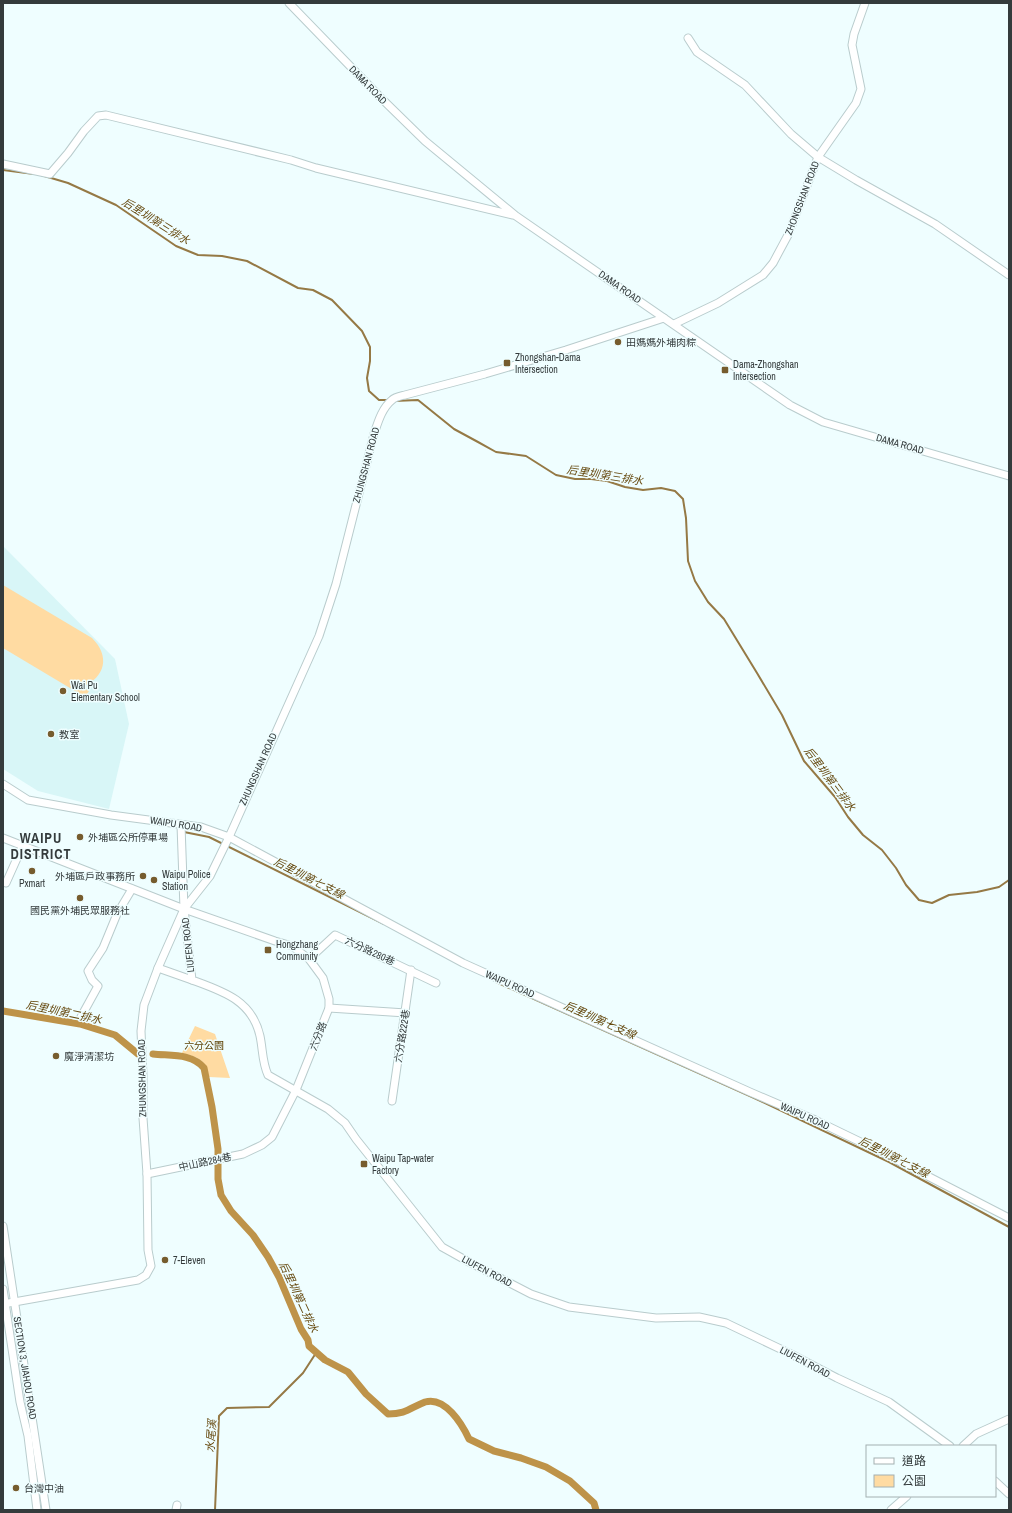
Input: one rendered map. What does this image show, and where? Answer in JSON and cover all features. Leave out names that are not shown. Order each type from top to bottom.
[{"type":"street","name":"DAMA ROAD","points":[[289,3],[425,141],[516,216],[790,405],[823,422],[1009,476]]},
{"type":"street","name":"ZHONGSHAN ROAD","points":[[674,324],[718,303],[763,275],[773,263],[788,235],[818,157],[856,103],[861,89],[852,45],[854,34],[866,3]]},
{"type":"street","points":[[688,38],[697,52],[745,85],[791,134],[818,157],[935,224],[1009,276]]},
{"type":"street","points":[[3,164],[50,174],[84,131],[98,116],[106,115],[291,160],[324,170],[516,216]]},
{"type":"street","name":"ZHUNGSHAN ROAD","points":[[4,1304],[138,1280],[146,1275],[151,1266],[148,1250],[147,1174],[143,1118],[144,1076],[141,1032],[144,1005],[158,968],[184,909],[210,876],[319,636],[336,584],[379,419],[393,399],[404,395],[485,374],[566,350],[664,318]]},
{"type":"street","name":"WAIPU ROAD","points":[[3,784],[28,800],[111,815],[201,827],[228,837],[463,964],[815,1120],[1009,1218]]},
{"type":"street","name":"LIUFEN ROAD","points":[[181,825],[184,909],[192,980],[224,992],[246,1007],[254,1019],[260,1035],[264,1066],[268,1075],[328,1109],[345,1123],[442,1247],[531,1294],[568,1307],[656,1318],[699,1317],[726,1323],[766,1341],[836,1378],[889,1402],[949,1445]]},
{"type":"street","name":"LIUFEN ROAD","points":[[3,838],[184,909]]},
{"type":"street","points":[[3,882],[6,883],[23,845]]},
{"type":"street","points":[[81,1017],[98,986],[92,980],[88,971],[103,948],[117,914],[132,889]]},
{"type":"street","points":[[184,909],[292,946],[308,959],[323,978],[329,999],[329,1008]]},
{"type":"street","name":"六分路280巷","points":[[308,959],[336,935],[436,983]]},
{"type":"street","points":[[158,968],[192,980]]},
{"type":"street","name":"六分路222巷","points":[[392,1101],[406,1013],[411,970]]},
{"type":"street","name":"六分路","points":[[262,1145],[272,1136],[296,1090],[329,1008],[406,1013]]},
{"type":"street","name":"中山路284巷","points":[[147,1174],[243,1154],[262,1145]]},
{"type":"street","name":"SECTION 3, JIAHOU ROAD","points":[[3,1226],[46,1510]]},
{"type":"street","name":"SECTION 3, JIAHOU ROAD","points":[[3,1289],[4,1304],[20,1402],[28,1436],[37,1510]]},
{"type":"street","points":[[964,1445],[976,1434],[1009,1419]]},
{"type":"street","points":[[996,1482],[1009,1494]]},
{"type":"street","points":[[891,1510],[906,1497]]},
{"type":"shaded area","name":"Wai Pu Elementary School","points":[[3,546],[115,659],[129,724],[109,809],[38,791],[3,769]]},
{"type":"green space","points":[[3,585],[92,638],[98,645],[103,659],[103,666],[96,678],[82,687],[89,691],[85,697],[3,648]]},
{"type":"green space","name":"六分公園","points":[[195,1026],[215,1034],[230,1078],[209,1077],[206,1066],[201,1060],[182,1053]]},
{"type":"waterway","name":"后里圳第三排水","points":[[3,170],[34,174]]},
{"type":"waterway","name":"后里圳第三排水","points":[[41,175],[68,183],[116,205],[176,246],[198,255],[222,256],[247,261],[298,288],[313,290],[332,300],[362,331],[370,347],[370,361],[367,378],[369,391],[379,400],[388,400]]},
{"type":"waterway","name":"后里圳第三排水","points":[[394,401],[418,400],[454,429],[496,452],[526,456],[556,475],[575,479],[607,481],[625,487],[643,490],[661,488],[675,491],[683,499],[686,518],[688,561],[695,581],[708,602],[724,619],[757,673],[782,715],[804,761],[835,797],[848,817],[863,835],[882,850],[896,868],[906,885],[919,900],[932,903],[949,895],[977,892],[999,887],[1009,880]]},
{"type":"waterway","name":"后里圳第七支線","points":[[184,832],[209,837],[384,924]]},
{"type":"waterway","name":"后里圳第七支線","points":[[496,982],[752,1097],[889,1162],[1009,1227]]},
{"type":"waterway","name":"后里圳第二排水","points":[[3,1011],[80,1024],[115,1035],[138,1054]]},
{"type":"waterway","name":"后里圳第二排水","points":[[153,1054],[180,1056],[193,1060],[204,1068],[212,1107],[218,1149],[218,1179],[221,1195],[231,1211],[253,1235],[268,1257],[279,1277],[301,1329],[308,1340],[309,1346],[325,1360],[348,1372],[366,1394],[388,1414],[404,1412],[425,1402],[432,1401],[439,1403],[452,1413],[462,1426],[469,1439],[494,1451],[521,1458],[546,1467],[570,1481],[594,1503],[596,1510]]},
{"type":"waterway","name":"水尾溪","points":[[215,1510],[219,1416],[227,1408],[269,1407],[303,1373],[316,1353]]},
{"type":"place","name":"田媽媽外埔肉粽","points":[[618,342]]},
{"type":"place","name":"Zhongshan-Dama Intersection","points":[[507,363]]},
{"type":"place","name":"Dama-Zhongshan Intersection","points":[[725,370]]},
{"type":"place","name":"Wai Pu Elementary School","points":[[63,691]]},
{"type":"place","name":"教室","points":[[51,734]]},
{"type":"place","name":"外埔區公所停車場","points":[[80,837]]},
{"type":"place","name":"Pxmart","points":[[32,871]]},
{"type":"place","name":"外埔區戶政事務所","points":[[143,876]]},
{"type":"place","name":"Waipu Police Station","points":[[154,880]]},
{"type":"place","name":"國民黨外埔民眾服務社","points":[[80,898]]},
{"type":"place","name":"Hongzhang Community","points":[[268,950]]},
{"type":"place","name":"魔淨清潔坊","points":[[56,1056]]},
{"type":"place","name":"Waipu Tap-water Factory","points":[[364,1164]]},
{"type":"place","name":"7-Eleven","points":[[165,1260]]},
{"type":"place","name":"台灣中油","points":[[16,1488]]},
{"type":"district","name":"WAIPU DISTRICT","points":[[41,846]]}]
